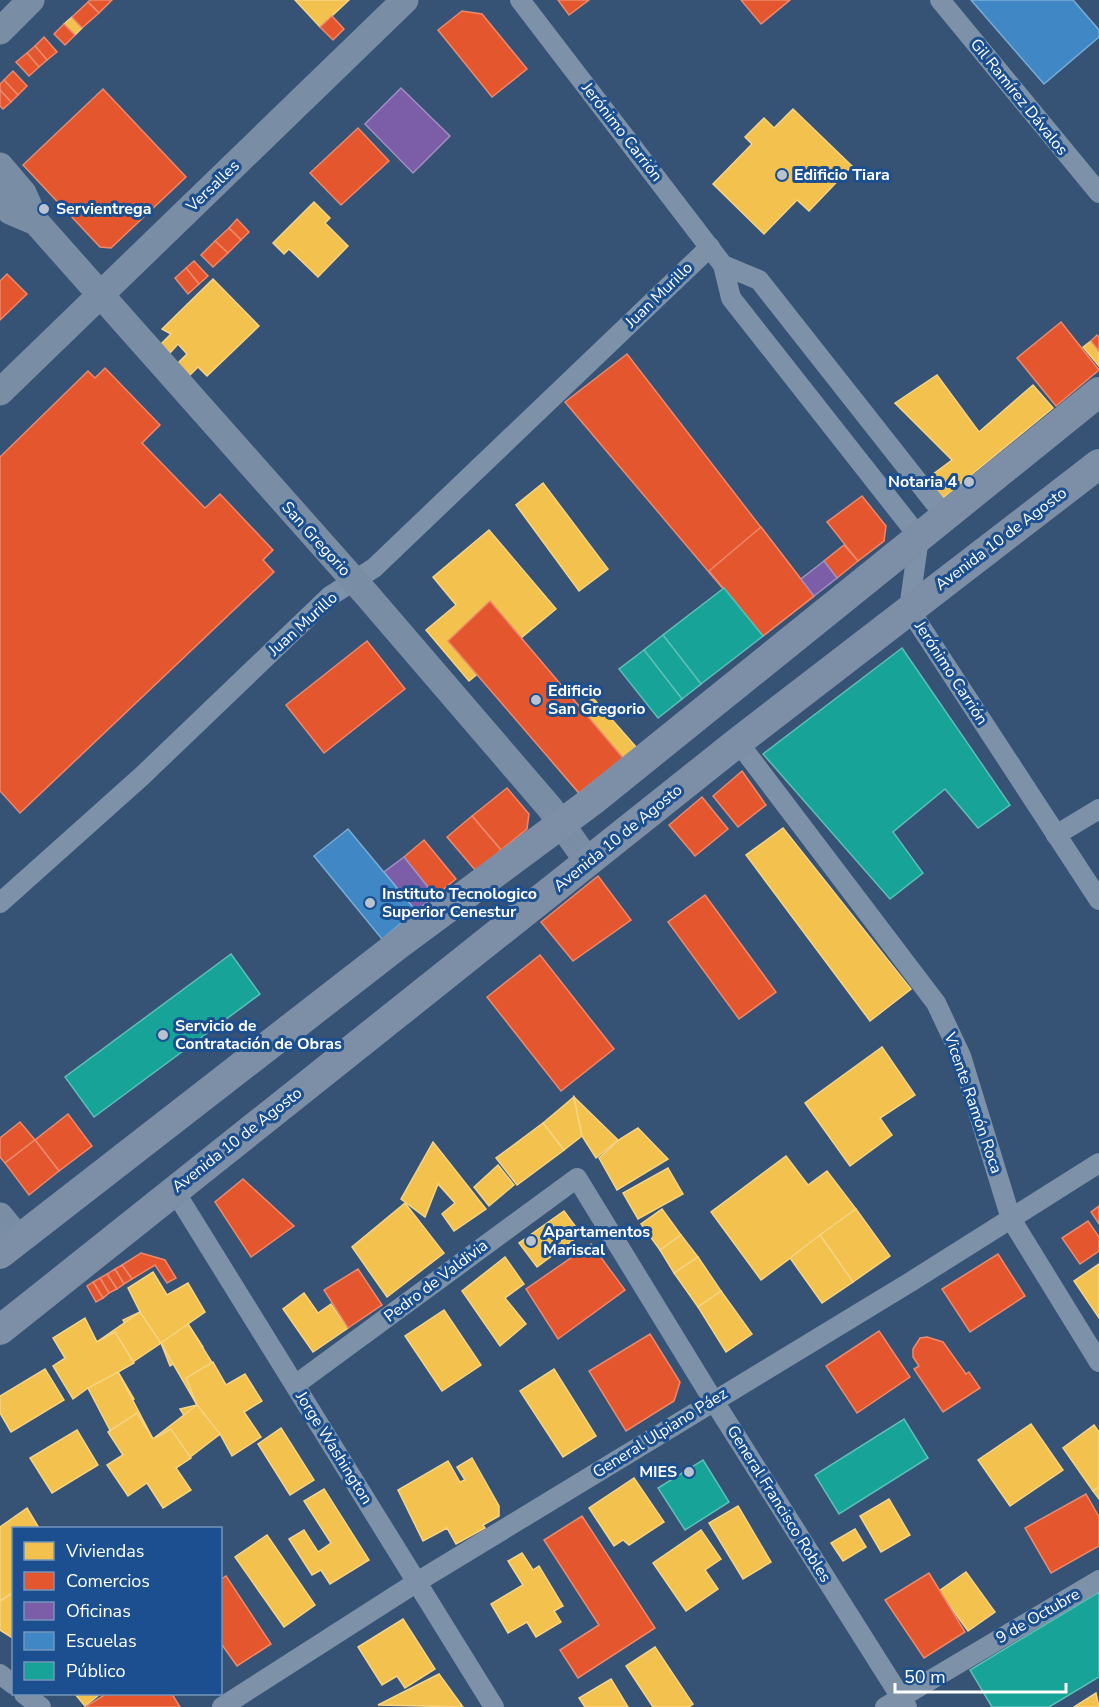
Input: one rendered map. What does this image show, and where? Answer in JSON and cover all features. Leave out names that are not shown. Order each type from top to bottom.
[{"type":"main road","points":[[10,1246],[399,944],[562,823],[1099,392]]},
{"type":"main road","name":"Avenida 10 de Agosto","points":[[0,1329],[738,742],[1099,464]]},
{"type":"street","points":[[0,31],[31,0]]},
{"type":"street","name":"Versalles","points":[[0,392],[10,378],[405,0]]},
{"type":"street","name":"Jerónimo Carrión","points":[[520,0],[723,265],[731,298],[919,537],[909,609],[1099,900]]},
{"type":"street","name":"Gil Ramírez Dávalos","points":[[940,0],[1099,193]]},
{"type":"street","name":"San Gregorio","points":[[0,166],[23,193],[36,222],[354,581],[562,823],[588,862]]},
{"type":"street","name":"San Gregorio","points":[[0,200],[10,211],[36,222]]},
{"type":"street","name":"Juan Murillo","points":[[0,903],[142,776],[330,596],[374,568],[710,247]]},
{"type":"street","points":[[723,265],[759,280],[945,516]]},
{"type":"street","name":"Vicente Ramón Roca","points":[[738,742],[936,1003],[964,1067],[1011,1219],[1099,1362]]},
{"type":"street","points":[[1056,835],[1099,809]]},
{"type":"street","name":"General Ulpiano Páez","points":[[222,1707],[417,1582],[440,1570],[1099,1163]]},
{"type":"street","name":"Pedro de Valdivia","points":[[295,1385],[577,1178]]},
{"type":"street","name":"General Francisco Robles","points":[[577,1178],[897,1704]]},
{"type":"street","name":"Jorge Washington","points":[[174,1190],[494,1707]]},
{"type":"street","points":[[0,1216],[10,1246]]},
{"type":"street","name":"9 de Octubre","points":[[897,1704],[1099,1580]]},
{"type":"street","points":[[0,1674],[12,1683]]},
{"type":"street","points":[[25,1695],[41,1707]]},
{"type":"building: Viviendas","points":[[295,0],[349,0],[320,27]]},
{"type":"building: Viviendas","points":[[72,17],[82,28],[75,35],[64,24]]},
{"type":"building: Viviendas","name":"Edificio Tiara","points":[[793,109],[852,166],[809,211],[797,200],[764,234],[713,184],[752,144],[745,137],[764,118],[774,128]]},
{"type":"building: Viviendas","points":[[314,202],[330,218],[325,223],[348,246],[318,277],[289,249],[284,254],[273,243]]},
{"type":"building: Viviendas","points":[[213,279],[259,326],[207,376],[198,367],[189,376],[177,364],[187,354],[178,344],[170,353],[161,344],[171,334],[162,329]]},
{"type":"building: Viviendas","points":[[1091,341],[1099,351],[1099,366],[1083,347]]},
{"type":"building: Viviendas","points":[[937,375],[979,432],[1033,385],[1053,408],[943,498],[928,478],[952,460],[895,403]]},
{"type":"building: Viviendas","points":[[543,483],[608,569],[579,591],[516,505]]},
{"type":"building: Viviendas","points":[[489,530],[556,609],[469,681],[426,630],[456,605],[433,577]]},
{"type":"building: Viviendas","points":[[593,698],[636,747],[613,767],[570,717]]},
{"type":"building: Viviendas","points":[[582,731],[613,767],[579,793],[550,759]]},
{"type":"building: Viviendas","points":[[783,828],[911,989],[870,1021],[746,855]]},
{"type":"building: Viviendas","points":[[882,1047],[915,1095],[880,1118],[892,1135],[850,1166],[805,1103]]},
{"type":"building: Viviendas","points":[[574,1097],[582,1136],[564,1150],[543,1123]]},
{"type":"building: Viviendas","points":[[574,1097],[618,1140],[596,1158],[582,1136]]},
{"type":"building: Viviendas","points":[[543,1123],[564,1150],[517,1185],[496,1158]]},
{"type":"building: Viviendas","points":[[638,1128],[668,1159],[617,1190],[599,1158],[620,1139]]},
{"type":"building: Viviendas","points":[[433,1142],[486,1209],[454,1231],[442,1214],[455,1203],[438,1184],[425,1217],[401,1199]]},
{"type":"building: Viviendas","points":[[786,1156],[808,1185],[827,1171],[856,1209],[761,1280],[711,1212]]},
{"type":"building: Viviendas","points":[[498,1165],[514,1185],[489,1206],[474,1187]]},
{"type":"building: Viviendas","points":[[668,1168],[683,1194],[638,1219],[623,1193]]},
{"type":"building: Viviendas","points":[[405,1203],[444,1253],[387,1297],[352,1247]]},
{"type":"building: Viviendas","points":[[662,1209],[681,1235],[660,1250],[641,1224]]},
{"type":"building: Viviendas","points":[[856,1209],[890,1256],[853,1282],[820,1235]]},
{"type":"building: Viviendas","points":[[564,1211],[581,1234],[537,1267],[519,1243]]},
{"type":"building: Viviendas","points":[[681,1235],[698,1257],[674,1273],[660,1250]]},
{"type":"building: Viviendas","points":[[820,1235],[853,1282],[822,1303],[790,1258]]},
{"type":"building: Viviendas","points":[[505,1257],[524,1284],[505,1298],[526,1324],[500,1346],[462,1291]]},
{"type":"building: Viviendas","points":[[698,1257],[721,1291],[698,1307],[674,1273]]},
{"type":"building: Viviendas","points":[[1099,1264],[1099,1318],[1074,1281]]},
{"type":"building: Viviendas","points":[[153,1272],[167,1295],[188,1283],[205,1312],[188,1324],[203,1347],[170,1366],[161,1343],[140,1350],[123,1320],[140,1312],[128,1288]]},
{"type":"building: Viviendas","points":[[721,1291],[752,1334],[726,1352],[698,1307]]},
{"type":"building: Viviendas","points":[[304,1293],[318,1313],[331,1304],[348,1328],[313,1352],[283,1309]]},
{"type":"building: Viviendas","points":[[444,1310],[481,1365],[442,1391],[405,1336]]},
{"type":"building: Viviendas","points":[[140,1312],[161,1343],[118,1372],[97,1342]]},
{"type":"building: Viviendas","points":[[85,1318],[97,1342],[115,1332],[134,1363],[118,1372],[134,1399],[107,1416],[88,1388],[73,1399],[53,1366],[65,1358],[53,1338]]},
{"type":"building: Viviendas","points":[[188,1324],[226,1385],[197,1405],[161,1343]]},
{"type":"building: Viviendas","points":[[213,1362],[226,1385],[245,1374],[262,1401],[244,1412],[261,1437],[232,1456],[220,1434],[202,1444],[180,1409],[197,1405],[186,1378]]},
{"type":"building: Viviendas","points":[[45,1369],[64,1400],[11,1432],[0,1413],[0,1396]]},
{"type":"building: Viviendas","points":[[554,1369],[596,1436],[563,1457],[520,1391]]},
{"type":"building: Viviendas","points":[[118,1372],[153,1439],[123,1455],[88,1388]]},
{"type":"building: Viviendas","points":[[197,1405],[220,1434],[176,1468],[153,1439]]},
{"type":"building: Viviendas","points":[[137,1413],[153,1439],[171,1429],[191,1458],[176,1468],[191,1490],[163,1508],[147,1483],[128,1496],[107,1465],[123,1455],[108,1432]]},
{"type":"building: Viviendas","points":[[1031,1424],[1063,1470],[1010,1506],[978,1460]]},
{"type":"building: Viviendas","points":[[1094,1425],[1099,1432],[1099,1487],[1093,1491],[1063,1448]]},
{"type":"building: Viviendas","points":[[281,1428],[314,1480],[290,1495],[258,1444]]},
{"type":"building: Viviendas","points":[[77,1430],[98,1465],[52,1493],[30,1458]]},
{"type":"building: Viviendas","points":[[472,1458],[499,1506],[499,1516],[483,1525],[485,1528],[456,1544],[447,1528],[423,1541],[398,1490],[448,1461],[460,1482],[465,1480],[457,1467]]},
{"type":"building: Viviendas","points":[[634,1478],[664,1522],[629,1545],[623,1540],[614,1546],[589,1508]]},
{"type":"building: Viviendas","points":[[1099,1487],[1099,1499],[1093,1491]]},
{"type":"building: Viviendas","points":[[324,1489],[369,1560],[330,1584],[321,1570],[312,1575],[289,1539],[304,1530],[318,1552],[331,1543],[304,1501]]},
{"type":"building: Viviendas","points":[[889,1499],[910,1535],[881,1552],[860,1516]]},
{"type":"building: Viviendas","points":[[738,1506],[771,1562],[743,1579],[709,1523]]},
{"type":"building: Viviendas","points":[[27,1508],[38,1527],[12,1527],[12,1593],[0,1601],[0,1527]]},
{"type":"building: Viviendas","points":[[855,1529],[866,1547],[843,1561],[831,1543]]},
{"type":"building: Viviendas","points":[[701,1530],[721,1559],[705,1570],[718,1589],[686,1611],[653,1563]]},
{"type":"building: Viviendas","points":[[267,1535],[315,1605],[284,1627],[235,1557]]},
{"type":"building: Viviendas","points":[[522,1553],[533,1570],[539,1566],[563,1606],[554,1611],[561,1622],[536,1637],[527,1622],[508,1633],[491,1604],[523,1585],[508,1561]]},
{"type":"building: Viviendas","points":[[966,1572],[995,1612],[968,1631],[939,1591]]},
{"type":"building: Viviendas","points":[[12,1593],[12,1638],[0,1630],[0,1601]]},
{"type":"building: Viviendas","points":[[403,1619],[435,1669],[405,1688],[397,1676],[382,1685],[358,1647]]},
{"type":"building: Viviendas","points":[[655,1647],[693,1704],[689,1707],[653,1707],[626,1666]]},
{"type":"building: Viviendas","points":[[439,1674],[463,1707],[378,1705]]},
{"type":"building: Viviendas","points":[[611,1679],[628,1707],[585,1707],[579,1698]]},
{"type":"building: Viviendas","points":[[1096,1693],[1099,1707],[1074,1707]]},
{"type":"building: Viviendas","points":[[76,1695],[99,1695],[85,1706]]},
{"type":"building: Comercios","points":[[90,0],[112,0],[99,13],[88,2]]},
{"type":"building: Comercios","points":[[558,0],[589,0],[569,15]]},
{"type":"building: Comercios","points":[[741,0],[790,0],[761,24]]},
{"type":"building: Comercios","points":[[88,2],[99,13],[82,28],[72,17]]},
{"type":"building: Comercios","points":[[462,11],[482,14],[527,69],[492,97],[438,30]]},
{"type":"building: Comercios","points":[[332,16],[344,29],[333,40],[320,27]]},
{"type":"building: Comercios","points":[[64,24],[75,35],[65,45],[54,34]]},
{"type":"building: Comercios","points":[[44,37],[57,52],[47,60],[35,46]]},
{"type":"building: Comercios","points":[[35,46],[47,60],[39,67],[27,53]]},
{"type":"building: Comercios","points":[[27,53],[39,67],[29,76],[16,62]]},
{"type":"building: Comercios","points":[[13,71],[27,86],[18,95],[4,80]]},
{"type":"building: Comercios","points":[[4,80],[18,95],[11,102],[0,90],[0,84]]},
{"type":"building: Comercios","points":[[103,89],[186,177],[111,248],[100,247],[23,165]]},
{"type":"building: Comercios","points":[[0,90],[11,102],[3,109],[0,106]]},
{"type":"building: Comercios","points":[[358,128],[389,161],[341,205],[310,173]]},
{"type":"building: Comercios","points":[[237,219],[249,232],[241,240],[229,228]]},
{"type":"building: Comercios","points":[[229,228],[241,240],[228,253],[215,241]]},
{"type":"building: Comercios","points":[[215,241],[228,253],[213,267],[201,255]]},
{"type":"building: Comercios","points":[[194,261],[208,276],[199,284],[186,268]]},
{"type":"building: Comercios","points":[[186,268],[199,284],[188,294],[175,278]]},
{"type":"building: Comercios","points":[[7,274],[27,294],[0,320],[0,281]]},
{"type":"building: Comercios","points":[[1061,322],[1099,370],[1056,406],[1017,358]]},
{"type":"building: Comercios","points":[[1097,335],[1099,337],[1099,351],[1091,341]]},
{"type":"building: Comercios","points":[[627,354],[814,596],[763,636],[565,402]]},
{"type":"building: Comercios","points":[[105,368],[160,425],[142,443],[205,508],[220,494],[273,550],[263,560],[274,572],[20,813],[0,791],[0,457],[88,371],[95,378]]},
{"type":"building: Comercios","points":[[862,496],[886,526],[884,541],[858,561],[827,522]]},
{"type":"building: Comercios","points":[[761,527],[814,596],[763,636],[709,571]]},
{"type":"building: Comercios","points":[[844,545],[858,561],[837,578],[824,561]]},
{"type":"building: Comercios","name":"Edificio San Gregorio","points":[[490,601],[623,758],[579,793],[448,641]]},
{"type":"building: Comercios","points":[[367,641],[405,689],[324,753],[286,705]]},
{"type":"building: Comercios","points":[[742,771],[766,805],[738,827],[713,796]]},
{"type":"building: Comercios","points":[[507,788],[529,814],[527,829],[501,850],[472,816]]},
{"type":"building: Comercios","points":[[702,797],[728,829],[695,856],[669,825]]},
{"type":"building: Comercios","points":[[472,816],[501,850],[476,871],[447,837]]},
{"type":"building: Comercios","points":[[424,840],[456,879],[435,896],[404,857]]},
{"type":"building: Comercios","points":[[598,876],[631,920],[573,961],[541,922]]},
{"type":"building: Comercios","points":[[705,895],[776,992],[739,1019],[668,922]]},
{"type":"building: Comercios","points":[[540,955],[614,1049],[561,1091],[487,997]]},
{"type":"building: Comercios","points":[[68,1114],[92,1146],[59,1171],[35,1140]]},
{"type":"building: Comercios","points":[[20,1122],[35,1140],[5,1163],[0,1157],[0,1138]]},
{"type":"building: Comercios","points":[[35,1140],[59,1171],[29,1195],[5,1163]]},
{"type":"building: Comercios","points":[[243,1179],[294,1226],[251,1257],[215,1202]]},
{"type":"building: Comercios","points":[[1099,1206],[1099,1224],[1091,1212]]},
{"type":"building: Comercios","points":[[1088,1221],[1099,1237],[1099,1251],[1080,1264],[1062,1238]]},
{"type":"building: Comercios","points":[[591,1244],[625,1290],[558,1339],[526,1289]]},
{"type":"building: Comercios","points":[[141,1253],[165,1260],[176,1278],[167,1283],[155,1265],[132,1279],[122,1265]]},
{"type":"building: Comercios","points":[[998,1254],[1025,1296],[970,1332],[942,1289]]},
{"type":"building: Comercios","points":[[122,1265],[132,1279],[124,1284],[115,1269]]},
{"type":"building: Comercios","points":[[115,1269],[124,1284],[117,1289],[107,1274]]},
{"type":"building: Comercios","points":[[358,1269],[382,1305],[348,1328],[324,1290]]},
{"type":"building: Comercios","points":[[107,1274],[117,1289],[109,1293],[100,1278]]},
{"type":"building: Comercios","points":[[100,1278],[109,1293],[103,1298],[93,1282]]},
{"type":"building: Comercios","points":[[93,1282],[103,1298],[96,1302],[87,1286]]},
{"type":"building: Comercios","points":[[879,1331],[910,1377],[857,1413],[826,1366]]},
{"type":"building: Comercios","points":[[650,1334],[680,1382],[674,1401],[626,1431],[589,1371]]},
{"type":"building: Comercios","points":[[927,1337],[943,1342],[966,1374],[969,1372],[980,1388],[943,1412],[914,1369],[919,1366],[913,1357],[913,1349],[920,1338]]},
{"type":"building: Comercios","points":[[1086,1494],[1099,1517],[1099,1546],[1051,1573],[1025,1528]]},
{"type":"building: Comercios","points":[[582,1516],[655,1628],[578,1678],[560,1650],[599,1625],[544,1540]]},
{"type":"building: Comercios","points":[[929,1573],[965,1632],[924,1658],[885,1600]]},
{"type":"building: Comercios","points":[[226,1576],[271,1644],[237,1666],[222,1645],[222,1579]]},
{"type":"building: Comercios","points":[[104,1695],[173,1695],[180,1707],[85,1707]]},
{"type":"building: Oficinas","points":[[401,88],[450,136],[413,173],[365,124]]},
{"type":"building: Oficinas","points":[[824,561],[837,578],[814,596],[801,579]]},
{"type":"building: Oficinas","points":[[404,857],[435,896],[416,911],[384,872]]},
{"type":"building: Escuelas","points":[[971,0],[1073,0],[1099,30],[1099,37],[1044,84]]},
{"type":"building: Escuelas","points":[[348,829],[416,911],[382,939],[314,856]]},
{"type":"building: Público","points":[[724,588],[763,636],[701,684],[663,635]]},
{"type":"building: Público","points":[[663,635],[701,684],[682,699],[644,650]]},
{"type":"building: Público","points":[[902,648],[1010,805],[978,828],[945,789],[893,832],[923,873],[890,899],[763,754]]},
{"type":"building: Público","points":[[644,650],[682,699],[658,718],[619,669]]},
{"type":"building: Público","name":"Servicio de Contratación de Obras","points":[[231,954],[260,994],[94,1117],[65,1077]]},
{"type":"building: Público","points":[[904,1419],[928,1458],[839,1514],[815,1475]]},
{"type":"building: Público","points":[[703,1460],[729,1502],[685,1530],[658,1488]]},
{"type":"building: Público","points":[[1099,1592],[1099,1677],[1049,1707],[992,1707],[970,1670]]},
{"type":"place","name":"Edificio Tiara","points":[[782,175]]},
{"type":"place","name":"Servientrega","points":[[44,209]]},
{"type":"place","name":"Notaria 4","points":[[969,482]]},
{"type":"place","name":"Edificio San Gregorio","points":[[536,700]]},
{"type":"place","name":"Instituto Tecnologico Superior Cenestur","points":[[370,903]]},
{"type":"place","name":"Servicio de Contratación de Obras","points":[[163,1035]]},
{"type":"place","name":"Apartamentos Mariscal","points":[[531,1241]]},
{"type":"place","name":"MIES","points":[[689,1472]]}]
